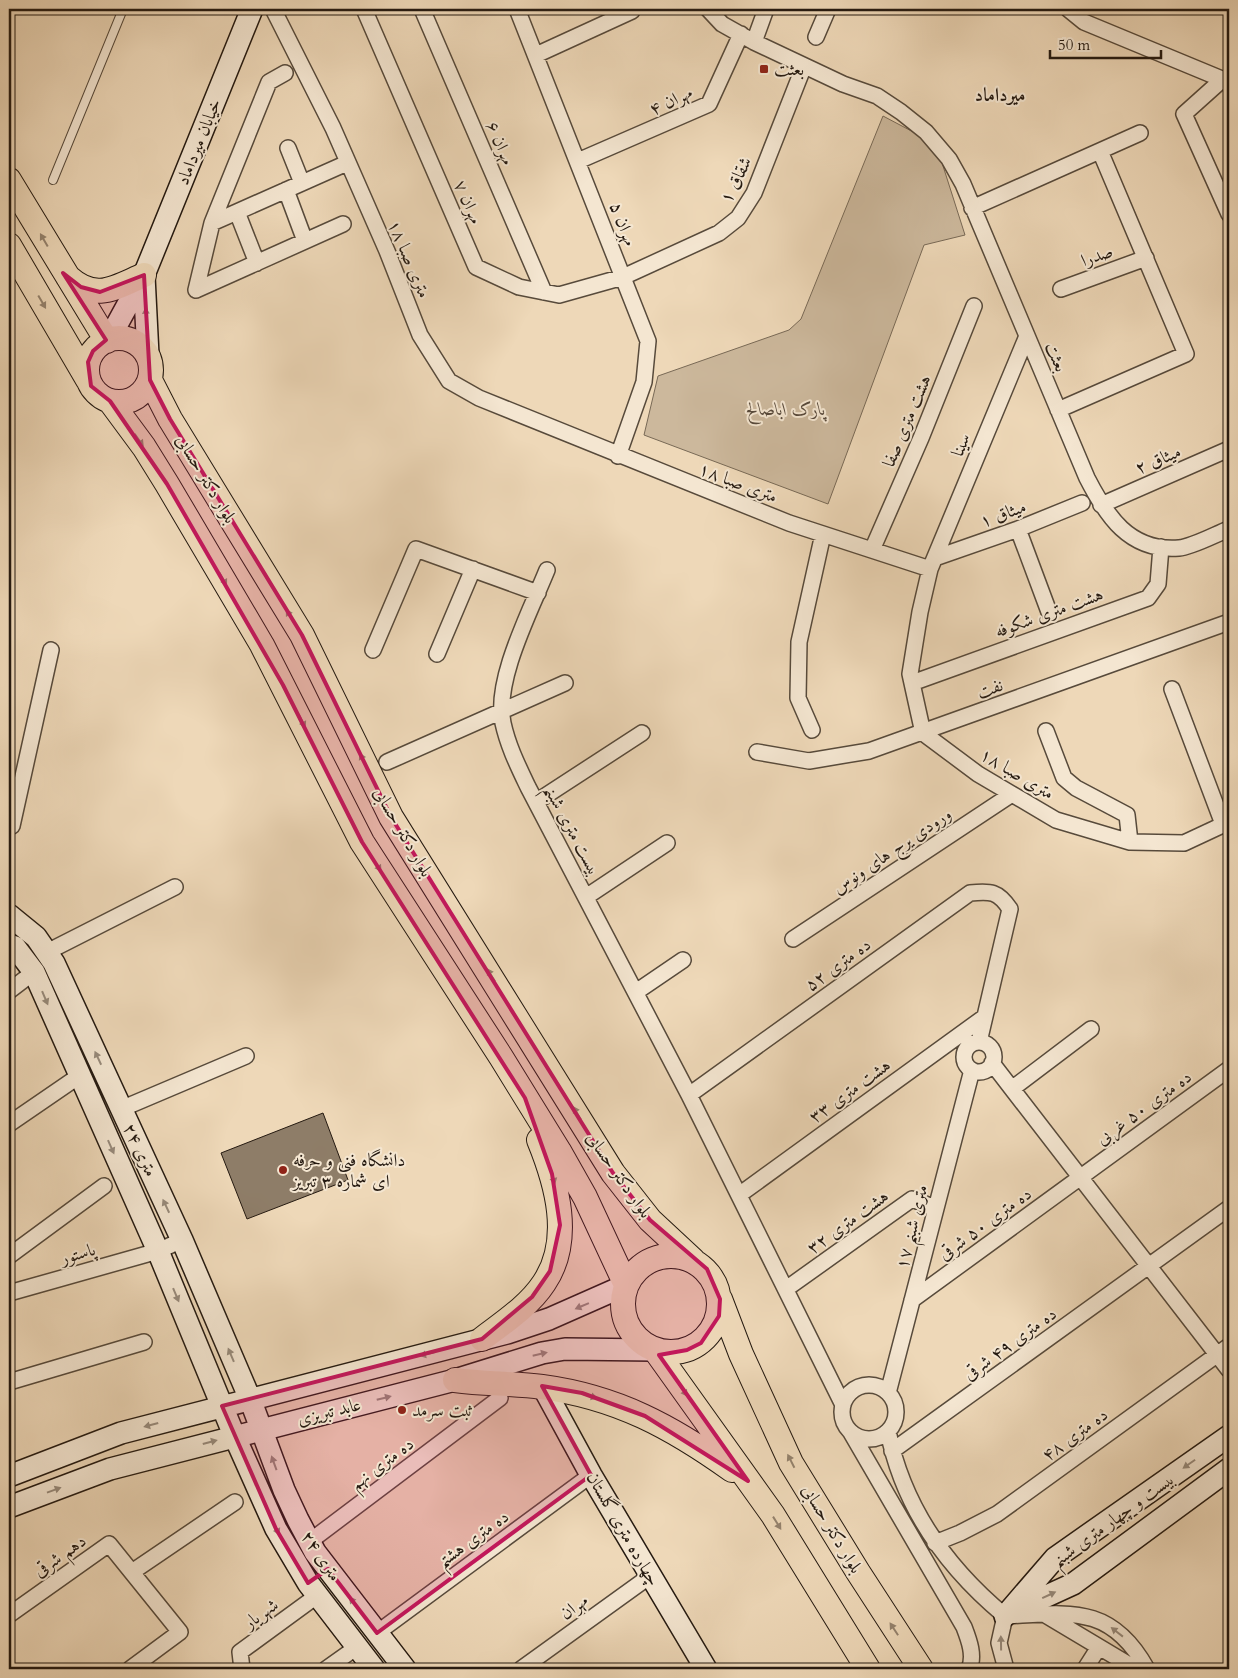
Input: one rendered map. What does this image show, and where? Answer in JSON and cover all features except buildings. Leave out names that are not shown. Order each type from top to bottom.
[{"type":"main road","points":[[9,180],[63,273],[108,340]]},
{"type":"main road","points":[[11,251],[94,391],[110,401],[123,402],[135,398],[144,390],[150,380],[152,368],[148,355],[139,344],[122,338],[108,340],[98,346],[90,356],[87,368],[88,380]]},
{"type":"main road","points":[[63,273],[81,287],[100,292],[144,275]]},
{"type":"main road","name":"بلوار دکتر حسابی","points":[[150,380],[170,419],[302,635],[391,817],[613,1173],[650,1220],[693,1260]]},
{"type":"main road","name":"بلوار دکتر حسابی","points":[[110,401],[144,447],[168,484],[257,637],[362,842],[586,1197],[626,1285]]},
{"type":"main road","points":[[482,1340],[519,1310],[544,1283],[556,1256],[559,1241],[558,1199],[552,1174],[525,1098]]},
{"type":"main road","points":[[677,1255],[693,1260],[707,1269],[716,1283],[720,1299],[719,1316],[712,1331],[701,1343],[687,1350],[671,1352],[656,1350],[641,1342],[631,1331],[624,1316],[622,1301],[626,1285],[634,1272],[647,1262],[662,1256],[677,1255]]},
{"type":"main road","name":"بلوار دکتر حسابی","points":[[720,1299],[741,1354],[791,1463],[858,1572],[921,1669]]},
{"type":"main road","points":[[656,1350],[772,1515],[868,1669]]},
{"type":"main road","points":[[455,1380],[543,1386],[582,1393],[645,1416],[692,1442],[748,1481]]},
{"type":"street","name":"خیابان میرداماد","points":[[108,340],[144,275],[252,9]]},
{"type":"street","name":"متری صبا ۱۸","points":[[274,9],[304,67],[387,251],[420,335],[449,381],[479,398],[618,456],[823,534],[872,550],[933,563]]},
{"type":"street","name":"مهران ۷","points":[[364,9],[476,267],[519,287],[559,295],[623,277]]},
{"type":"street","name":"مهران ۶","points":[[422,9],[544,292]]},
{"type":"street","name":"مهران ۵","points":[[518,9],[648,341],[644,382],[618,456]]},
{"type":"street","points":[[536,55],[632,11],[630,9]]},
{"type":"street","name":"بعثت","points":[[708,9],[722,24],[754,42],[842,84],[876,96],[926,132],[949,159],[972,208],[1058,410],[1101,505],[1114,524],[1154,546],[1180,548],[1229,529]]},
{"type":"street","points":[[754,42],[766,9]]},
{"type":"street","points":[[816,38],[828,9]]},
{"type":"street","points":[[1068,9],[1084,22],[1226,80],[1184,114],[1229,214]]},
{"type":"street","name":"مهران ۴","points":[[578,161],[709,104],[741,34]]},
{"type":"street","name":"شقاق ۱","points":[[623,277],[719,232],[738,218],[754,192],[804,66]]},
{"type":"street","points":[[285,73],[269,82],[212,223],[196,290],[343,224]]},
{"type":"street","points":[[972,208],[1140,133]]},
{"type":"street","points":[[288,148],[302,183]]},
{"type":"street","points":[[1058,410],[1186,354],[1100,150]]},
{"type":"street","points":[[212,223],[347,163]]},
{"type":"street","points":[[286,190],[305,241]]},
{"type":"street","points":[[237,212],[257,263]]},
{"type":"street","name":"صدرا","points":[[1061,289],[1146,258]]},
{"type":"street","points":[[144,275],[148,355]]},
{"type":"street","name":"هشت متری صفا","points":[[872,550],[974,306]]},
{"type":"street","name":"سینا","points":[[933,563],[1027,336]]},
{"type":"street","name":"میثاق ۲","points":[[1101,505],[1229,449]]},
{"type":"street","name":"میثاق ۱","points":[[933,563],[1082,503]]},
{"type":"street","points":[[1018,529],[1049,612]]},
{"type":"street","points":[[812,730],[798,698],[799,642],[823,534]]},
{"type":"street","name":"هشت متری شکوفه","points":[[912,683],[1148,598],[1158,584],[1161,547]]},
{"type":"street","points":[[373,650],[416,548],[538,593]]},
{"type":"street","points":[[923,733],[910,674],[920,612],[933,563]]},
{"type":"street","points":[[437,654],[473,569]]},
{"type":"street","name":"بیست متری شبنم","points":[[547,570],[509,669],[502,694],[502,710],[510,748],[536,802],[689,1095],[843,1405]]},
{"type":"street","name":"نفت","points":[[758,752],[809,762],[869,751],[1229,622]]},
{"type":"street","points":[[9,825],[12,826],[51,650]]},
{"type":"street","points":[[387,762],[565,682]]},
{"type":"street","points":[[1172,689],[1226,823]]},
{"type":"street","points":[[1046,731],[1064,778],[1076,788],[1126,816],[1130,842]]},
{"type":"street","points":[[536,802],[642,733]]},
{"type":"street","name":"متری صبا ۱۸","points":[[923,733],[978,774],[1056,820],[1130,842],[1184,843],[1226,823]]},
{"type":"street","name":"ورودی یرج های ونوس","points":[[793,940],[1012,794]]},
{"type":"street","points":[[586,897],[668,843]]},
{"type":"street","points":[[47,952],[175,887]]},
{"type":"street","name":"ده متری ۵۲","points":[[689,1095],[970,893],[988,892],[1001,896],[1010,909],[983,1018]]},
{"type":"street","name":"۲۴ متری","points":[[9,915],[36,937],[54,963],[182,1240],[250,1399],[284,1490],[310,1542],[328,1569],[405,1669]]},
{"type":"street","name":"۲۴ متری","points":[[9,945],[14,947],[34,972],[158,1251],[234,1435],[276,1529],[313,1589],[374,1669]]},
{"type":"street","points":[[636,992],[683,960]]},
{"type":"street","points":[[9,991],[34,972]]},
{"type":"street","points":[[979,1042],[983,1018]]},
{"type":"street","name":"هشت متری ۳۳","points":[[739,1195],[983,1018]]},
{"type":"street","points":[[1013,1088],[1091,1029]]},
{"type":"street","points":[[979,1042],[992,1049],[994,1058],[992,1063],[986,1070],[972,1070],[966,1062],[965,1053],[970,1045],[979,1042]]},
{"type":"street","points":[[121,1109],[246,1056]]},
{"type":"street","points":[[992,1063],[1150,1267],[1223,1350],[1229,1370]]},
{"type":"street","name":"ده متری ۵۰ غربی","points":[[1081,1177],[1229,1069]]},
{"type":"street","name":"۱۷ متری شبنم","points":[[888,1393],[972,1070]]},
{"type":"street","points":[[9,1124],[79,1076]]},
{"type":"street","name":"ده متری ۵۰ شرقی","points":[[912,1300],[1081,1177]]},
{"type":"street","points":[[9,1256],[104,1186]]},
{"type":"street","name":"هشت متری ۳۲","points":[[786,1289],[912,1199],[936,1208]]},
{"type":"street","name":"ده متری ۴۹ شرقی","points":[[892,1451],[1150,1267],[1229,1208]]},
{"type":"street","name":"پاستور","points":[[9,1293],[158,1251],[182,1240]]},
{"type":"street","name":"عابد تبریزی","points":[[9,1476],[121,1433],[482,1340],[549,1320],[626,1285]]},
{"type":"street","points":[[9,1382],[144,1342]]},
{"type":"street","name":"عابد تبریزی","points":[[9,1507],[110,1469],[234,1435],[455,1380],[542,1353],[557,1350],[656,1350]]},
{"type":"street","name":"ده متری ۴۸","points":[[935,1543],[960,1533],[996,1514],[1223,1350]]},
{"type":"street","name":"چهارده متری گلستان","points":[[543,1386],[591,1475],[706,1669]]},
{"type":"street","points":[[850,1431],[857,1436],[874,1439],[888,1431],[896,1419],[893,1399],[888,1393],[881,1388],[862,1386],[847,1397],[843,1405],[843,1419],[964,1627],[971,1647],[971,1664],[969,1669]]},
{"type":"street","name":"ده متری نهم","points":[[310,1542],[500,1398]]},
{"type":"street","points":[[888,1431],[892,1451],[911,1502],[935,1543],[976,1592],[1005,1616],[1044,1614],[1088,1616],[1109,1626],[1124,1638],[1147,1669]]},
{"type":"street","name":"بیست و چهار متری شبنم","points":[[1005,1616],[1055,1558],[1229,1436]]},
{"type":"street","name":"بیست و چهار متری شبنم","points":[[1005,1616],[1073,1584],[1229,1469]]},
{"type":"street","name":"ده متری هشتم","points":[[377,1633],[591,1475]]},
{"type":"street","points":[[130,1669],[180,1632],[132,1572],[235,1502]]},
{"type":"street","name":"دهم شرقی","points":[[9,1615],[109,1544],[132,1572]]},
{"type":"street","points":[[313,1589],[328,1569]]},
{"type":"street","name":"مهران","points":[[521,1669],[650,1576]]},
{"type":"street","name":"شهریار","points":[[242,1669],[240,1652],[313,1589]]},
{"type":"street","points":[[1044,1614],[1136,1669]]},
{"type":"street","points":[[1005,1616],[999,1643],[1006,1669]]},
{"type":"street","points":[[326,1669],[357,1647]]},
{"type":"street","points":[[1085,1669],[1099,1647]]},
{"type":"lane","points":[[53,180],[123,9]]},
{"type":"highlighted area","points":[[63,273],[81,287],[100,292],[144,275],[150,380],[170,419],[302,635],[391,817],[613,1173],[650,1220],[707,1269],[720,1299],[719,1316],[701,1343],[687,1350],[659,1355],[748,1481],[645,1416],[582,1393],[542,1386],[591,1475],[377,1633],[328,1569],[308,1583],[276,1529],[222,1406],[482,1339],[532,1297],[550,1271],[560,1225],[552,1174],[525,1098],[362,842],[283,685],[167,484],[110,401],[91,386],[88,362],[93,351],[106,340]]},
{"type":"green space","name":"پارک اباصالح","points":[[883,116],[936,144],[965,235],[924,245],[828,504],[644,435],[658,376],[789,330],[801,319]]},
{"type":"place","name":"بعثت","points":[[764,69]]},
{"type":"place","name":"دانشگاه فنی و حرفه ای شماره ۳ تبریز","points":[[283,1170]]},
{"type":"place","name":"ثبت سرمد","points":[[402,1410]]},
{"type":"district","name":"میرداماد","points":[[1000,95]]}]
